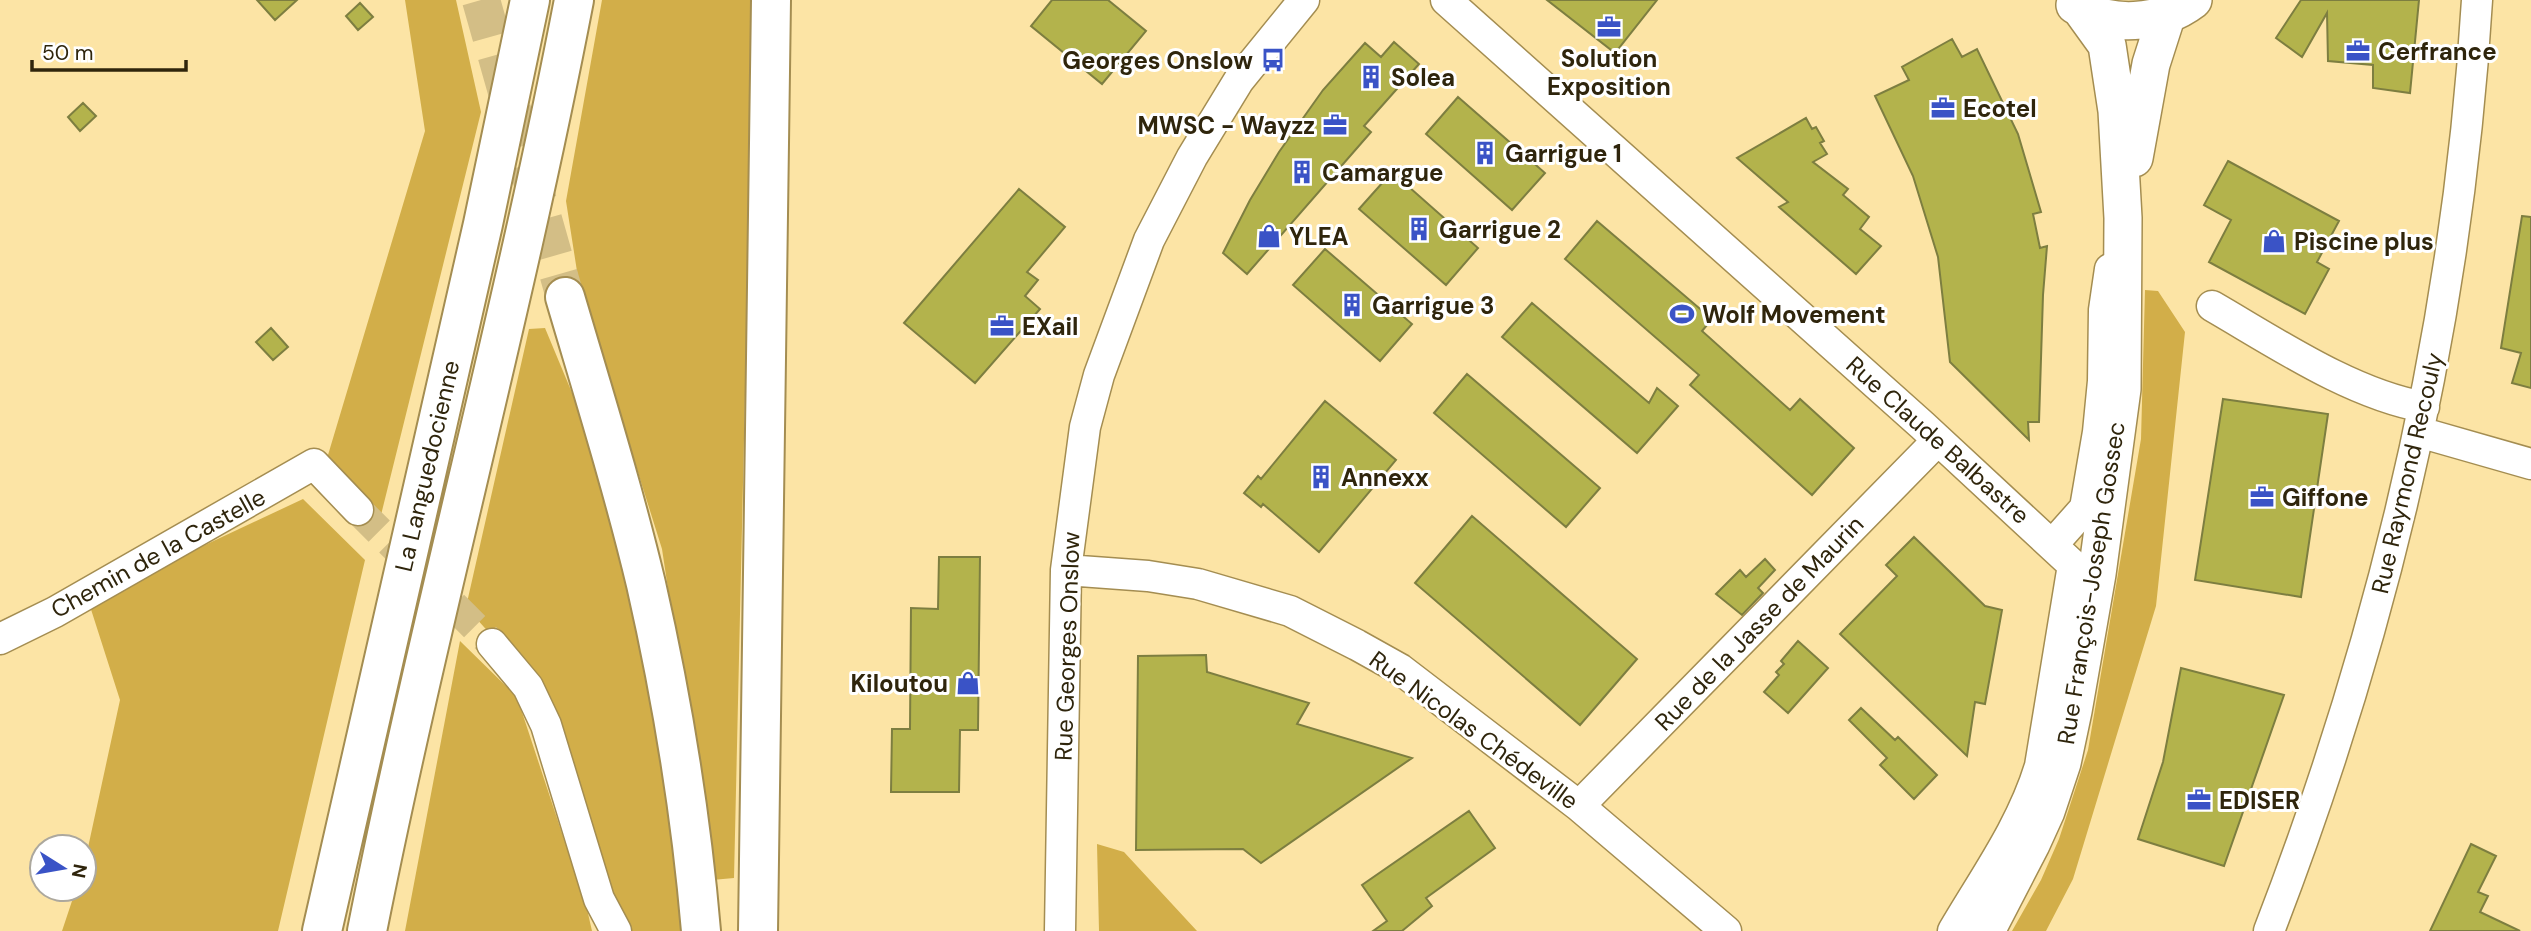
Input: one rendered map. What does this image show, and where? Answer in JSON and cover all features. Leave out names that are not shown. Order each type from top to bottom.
[{"type":"highway","name":"La Languedocienne","points":[[322,931],[483,224],[530,0]]},
{"type":"highway","name":"La Languedocienne","points":[[367,931],[530,209],[574,0]]},
{"type":"highway","points":[[758,931],[771,0]]},
{"type":"highway","points":[[565,297],[626,506],[663,667],[683,785],[701,931]]},
{"type":"main road","points":[[2075,4],[2117,20],[2142,20],[2180,7]]},
{"type":"main road","name":"Rue François-Joseph Gossec","points":[[1986,931],[2015,878],[2046,811],[2062,763],[2097,574],[2122,390],[2123,218],[2117,111],[2107,45],[2075,4]]},
{"type":"main road","name":"Rue François-Joseph Gossec","points":[[2123,218],[2151,64],[2180,7]]},
{"type":"street","name":"Rue Georges Onslow","points":[[1060,931],[1066,570],[1092,401],[1149,240],[1192,156],[1239,80],[1304,0]]},
{"type":"street","name":"Rue Claude Balbastre","points":[[1446,0],[2053,544]]},
{"type":"street","name":"Rue Raymond Recouly","points":[[2269,931],[2303,842],[2345,714],[2382,582],[2422,419],[2446,287],[2473,73],[2477,0]]},
{"type":"street","name":"Rue François-Joseph Gossec","points":[[1953,931],[2022,815],[2040,766],[2073,565],[2053,544],[2085,508],[2100,407],[2108,279],[2123,218]]},
{"type":"street","points":[[2211,306],[2314,365],[2387,398],[2422,419],[2531,464]]},
{"type":"street","name":"Rue de la Jasse de Maurin","points":[[1580,806],[1938,440]]},
{"type":"street","name":"Chemin de la Castelle","points":[[0,639],[55,612],[314,464],[358,510]]},
{"type":"street","name":"Rue Nicolas Chédeville","points":[[1066,570],[1148,576],[1198,584],[1290,611],[1400,669],[1580,806],[1726,931]]},
{"type":"street","points":[[492,644],[528,687],[546,725],[599,899],[616,931]]},
{"type":"shaded area","points":[[405,0],[456,0],[481,112],[381,515],[325,465],[425,131]]},
{"type":"shaded area","points":[[602,0],[754,0],[734,878],[712,880],[662,549],[579,284],[566,201]]},
{"type":"shaded area","points":[[2145,290],[2158,291],[2185,332],[2156,606],[2073,879],[2046,931],[2012,931],[2041,880],[2059,839],[2088,750],[2141,439]]},
{"type":"shaded area","points":[[545,328],[595,448],[640,619],[662,745],[681,931],[629,931],[618,920],[546,696],[466,607],[529,329]]},
{"type":"shaded area","points":[[303,499],[365,560],[278,931],[62,931],[71,903],[98,903],[98,833],[91,833],[120,700],[88,600]]},
{"type":"shaded area","points":[[460,641],[517,697],[592,931],[405,931]]},
{"type":"shaded area","points":[[1097,844],[1124,852],[1197,931],[1099,931]]},
{"type":"building","points":[[257,0],[297,0],[275,20]]},
{"type":"building","points":[[1052,0],[1108,0],[1146,31],[1102,84],[1031,26]]},
{"type":"building","name":"Solution Exposition","points":[[1547,0],[1657,0],[1615,53]]},
{"type":"building","points":[[2301,0],[2419,0],[2410,93],[2373,88],[2373,65],[2328,61],[2327,13],[2302,57],[2276,38]]},
{"type":"building","points":[[360,3],[373,17],[358,30],[346,16]]},
{"type":"building","points":[[1952,39],[1962,57],[1977,49],[2018,134],[2041,212],[2033,214],[2040,248],[2047,246],[2039,422],[2028,422],[2029,440],[1950,362],[1938,257],[1913,176],[1875,96],[1909,80],[1902,67]]},
{"type":"building","name":"Camargue","points":[[1394,42],[1419,64],[1364,126],[1371,132],[1247,274],[1223,253],[1279,152],[1323,90],[1365,43],[1381,57]]},
{"type":"building","name":"Garrigue 1","points":[[1458,97],[1545,173],[1512,210],[1426,134]]},
{"type":"building","points":[[83,103],[96,116],[80,131],[68,117]]},
{"type":"building","points":[[1806,118],[1812,129],[1816,127],[1824,141],[1820,143],[1827,154],[1813,162],[1848,189],[1843,195],[1869,217],[1860,229],[1881,246],[1856,274],[1779,207],[1788,202],[1737,158]]},
{"type":"building","name":"Piscine plus","points":[[2228,161],[2339,221],[2317,262],[2329,269],[2305,314],[2209,262],[2231,220],[2204,205]]},
{"type":"building","name":"Garrigue 2","points":[[1392,172],[1478,248],[1446,285],[1359,209]]},
{"type":"building","points":[[1019,189],[1065,227],[1027,272],[1038,280],[1025,296],[1040,309],[975,383],[904,323]]},
{"type":"building","points":[[2522,216],[2531,217],[2531,388],[2512,383],[2521,353],[2501,348]]},
{"type":"building","points":[[1597,221],[1712,319],[1702,331],[1790,410],[1800,399],[1854,448],[1812,495],[1690,385],[1699,375],[1565,259]]},
{"type":"building","name":"Garrigue 3","points":[[1325,249],[1412,324],[1380,361],[1293,285]]},
{"type":"building","points":[[1532,303],[1649,403],[1657,388],[1678,406],[1637,453],[1502,337]]},
{"type":"building","points":[[271,328],[288,347],[273,360],[256,342]]},
{"type":"building","points":[[1467,374],[1600,488],[1566,527],[1434,413]]},
{"type":"building","name":"Giffone","points":[[2223,399],[2328,414],[2301,597],[2195,580]]},
{"type":"building","name":"Annexx","points":[[1325,401],[1396,460],[1319,552],[1263,504],[1261,507],[1244,493],[1258,476],[1261,479]]},
{"type":"building","points":[[1472,516],[1637,659],[1580,725],[1415,583]]},
{"type":"building","points":[[1914,537],[1985,606],[2002,610],[1985,704],[1975,702],[1967,756],[1840,634],[1897,576],[1886,565]]},
{"type":"building","points":[[939,557],[980,557],[978,730],[960,730],[959,792],[891,792],[892,729],[910,729],[911,608],[938,609]]},
{"type":"building","points":[[1765,559],[1775,570],[1758,588],[1763,593],[1742,615],[1716,594],[1740,570],[1746,577]]},
{"type":"building","points":[[1798,641],[1828,668],[1788,713],[1764,692],[1779,675],[1776,672],[1784,664],[1781,661]]},
{"type":"building","points":[[1206,655],[1207,672],[1309,703],[1297,724],[1412,758],[1261,863],[1243,849],[1136,850],[1138,656]]},
{"type":"building","name":"EDISER","points":[[2181,668],[2284,695],[2224,866],[2138,839],[2163,762]]},
{"type":"building","points":[[1861,708],[1895,740],[1898,737],[1937,775],[1914,799],[1880,765],[1887,758],[1849,720]]},
{"type":"building","points":[[1469,811],[1495,848],[1426,898],[1432,906],[1402,931],[1373,931],[1387,921],[1362,885]]},
{"type":"building","points":[[2471,844],[2496,856],[2478,892],[2488,896],[2480,912],[2520,931],[2430,931]]},
{"type":"tunnel","points":[[481,0],[565,297]]},
{"type":"tunnel","points":[[358,510],[492,644]]},
{"type":"place","name":"Solution Exposition","points":[[1609,27]]},
{"type":"place","name":"Cerfrance","points":[[2358,51]]},
{"type":"place","name":"Georges Onslow","points":[[1273,60]]},
{"type":"place","name":"Solea","points":[[1371,77]]},
{"type":"place","name":"Ecotel","points":[[1943,108]]},
{"type":"place","name":"MWSC - Wayzz","points":[[1335,125]]},
{"type":"place","name":"Garrigue 1","points":[[1485,153]]},
{"type":"place","name":"Camargue","points":[[1302,172]]},
{"type":"place","name":"Garrigue 2","points":[[1419,229]]},
{"type":"place","name":"YLEA","points":[[1269,236]]},
{"type":"place","name":"Piscine plus","points":[[2274,241]]},
{"type":"place","name":"Garrigue 3","points":[[1352,305]]},
{"type":"place","name":"Wolf Movement","points":[[1682,314]]},
{"type":"place","name":"EXail","points":[[1002,326]]},
{"type":"place","name":"Annexx","points":[[1321,477]]},
{"type":"place","name":"Giffone","points":[[2262,497]]},
{"type":"place","name":"Kiloutou","points":[[968,683]]},
{"type":"place","name":"EDISER","points":[[2199,800]]}]
